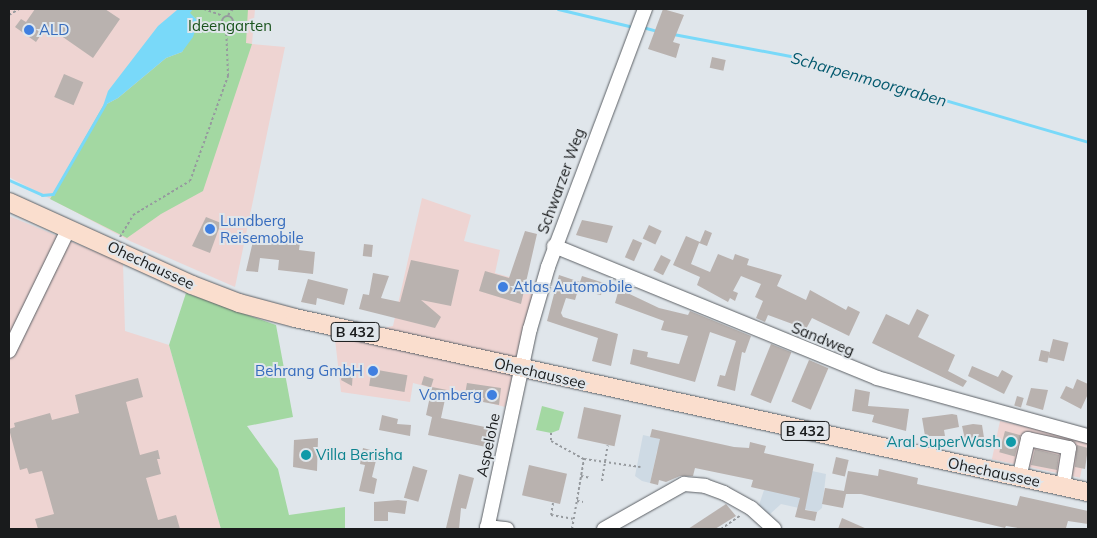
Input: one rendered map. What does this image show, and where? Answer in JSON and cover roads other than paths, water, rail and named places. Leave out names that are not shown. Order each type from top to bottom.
[{"type":"main road","name":"Ohechaussee","points":[[9,202],[116,248],[192,285],[239,302],[522,369],[1088,492]]},
{"type":"street","name":"Schwarzer Weg","points":[[522,369],[554,246],[645,9]]},
{"type":"street","points":[[9,351],[69,228]]},
{"type":"street","name":"Sandweg","points":[[554,246],[877,378],[1088,436]]},
{"type":"street","name":"Aspelohe","points":[[487,528],[522,369]]},
{"type":"street","points":[[1019,478],[1028,439],[1069,448],[1063,487]]},
{"type":"street","points":[[604,529],[684,484],[705,486],[751,508],[774,529]]},
{"type":"street","points":[[487,528],[507,529]]},
{"type":"water","points":[[193,9],[190,13],[198,21],[193,37],[182,52],[166,58],[118,98],[103,106],[108,91],[158,26],[177,10]]},
{"type":"waterway","name":"Scharpenmoorgraben","points":[[558,9],[629,26]]},
{"type":"waterway","name":"Scharpenmoorgraben","points":[[646,28],[657,31]]},
{"type":"waterway","name":"Scharpenmoorgraben","points":[[673,34],[801,58],[1088,142]]},
{"type":"waterway","name":"Scharpenmoorgraben","points":[[9,180],[42,195],[53,194],[105,104]]},
{"type":"place","name":"ALD","points":[[29,30]]},
{"type":"place","name":"Lundberg Reisemobile","points":[[210,229]]},
{"type":"place","name":"Atlas Automobile","points":[[503,287]]},
{"type":"place","name":"Behrang GmbH","points":[[373,371]]},
{"type":"place","name":"Vomberg","points":[[492,395]]},
{"type":"place","name":"Aral SuperWash","points":[[1011,442]]},
{"type":"place","name":"Villa Berisha","points":[[306,455]]},
{"type":"park label","name":"Ideengarten","points":[[230,26]]}]
